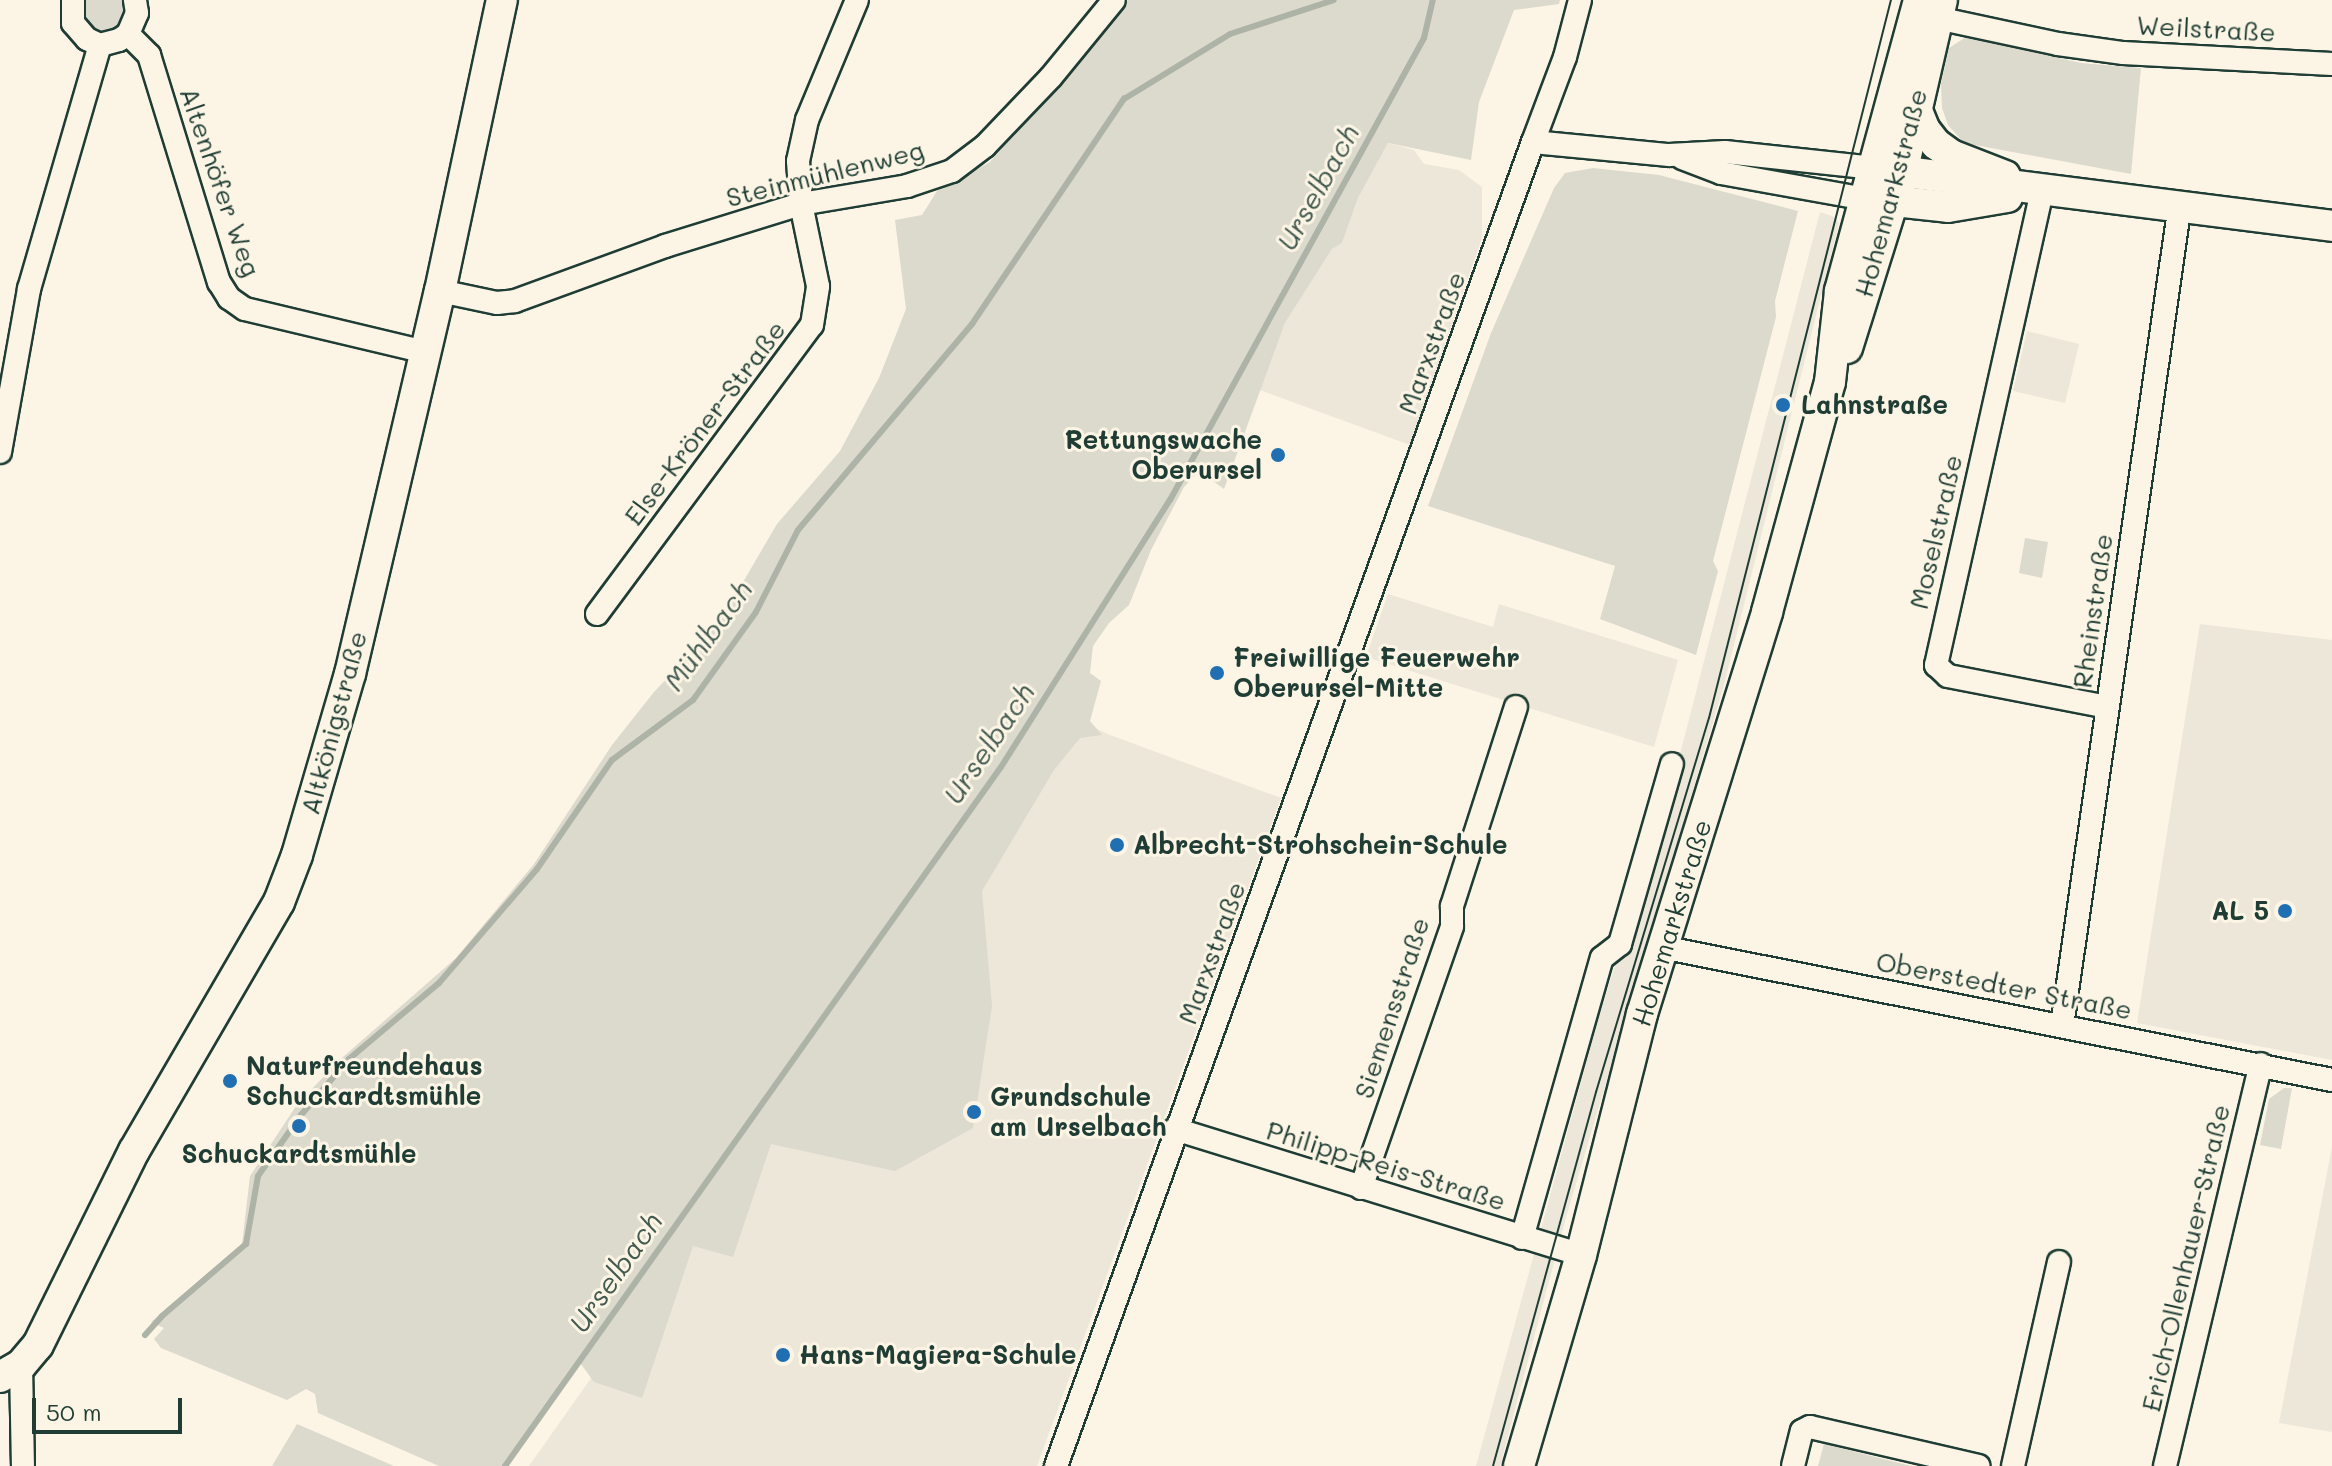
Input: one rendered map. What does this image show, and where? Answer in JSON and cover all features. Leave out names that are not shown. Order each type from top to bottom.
[{"type":"street","points":[[73,0],[73,23],[87,39],[100,45],[128,34],[137,13],[135,0]]},
{"type":"street","name":"Altkönigstraße","points":[[10,1371],[38,1345],[134,1151],[284,891],[322,777],[350,674],[440,291],[502,0]]},
{"type":"street","name":"Else-Kröner-Straße","points":[[597,614],[812,325],[818,286],[801,204],[798,161],[807,120],[857,0]]},
{"type":"street","name":"Steinmühlenweg","points":[[440,291],[497,303],[515,301],[665,246],[801,204],[907,186],[952,171],[985,146],[1051,77],[1114,0]]},
{"type":"street","name":"Marxstraße","points":[[1056,1466],[1175,1129],[1565,57],[1580,0]]},
{"type":"street","name":"Weilstraße","points":[[1933,6],[2058,44],[2123,53],[2332,64]]},
{"type":"street","name":"Hohemarkstraße","points":[[1519,1466],[1581,1255],[1642,1014],[1666,948],[1767,612],[1830,382],[1840,291],[1916,108],[1933,6]]},
{"type":"street","name":"Hohemarkstraße","points":[[1830,382],[1849,345],[1884,185],[1933,6]]},
{"type":"street","name":"Altenhöfer Weg","points":[[128,34],[149,55],[219,282],[229,298],[245,309],[425,352]]},
{"type":"street","points":[[0,452],[29,289],[100,45]]},
{"type":"street","points":[[1916,108],[1925,130],[1951,155],[2042,191]]},
{"type":"street","points":[[1533,142],[1669,155],[1725,152],[1884,185],[1948,207],[2042,191],[2180,204],[2332,226]]},
{"type":"street","points":[[1669,155],[1721,173],[1884,185]]},
{"type":"street","name":"Moselstraße","points":[[2042,191],[1936,665],[1948,676],[2107,707]]},
{"type":"street","name":"Rheinstraße","points":[[2062,1026],[2180,204]]},
{"type":"street","name":"Siemensstraße","points":[[1361,1188],[1452,926],[1452,906],[1516,707]]},
{"type":"street","name":"Hohemarkstraße","points":[[1522,1238],[1602,958],[1620,944],[1672,764]]},
{"type":"street","name":"Oberstedter Straße","points":[[1666,948],[2332,1080]]},
{"type":"street","name":"Erich-Ollenhauer-Straße","points":[[2165,1466],[2261,1064]]},
{"type":"street","name":"Philipp-Reis-Straße","points":[[1175,1129],[1581,1255]]},
{"type":"street","points":[[2013,1466],[2059,1262]]},
{"type":"street","points":[[10,1371],[23,1466]]},
{"type":"street","points":[[1793,1466],[1802,1431],[1810,1427],[1979,1466]]},
{"type":"shaded area","points":[[80,0],[126,0],[128,22],[101,38],[84,29]]},
{"type":"shaded area","points":[[1128,0],[1560,0],[1559,4],[1514,10],[1479,102],[1471,160],[1388,143],[1358,198],[1342,243],[1332,249],[1285,323],[1224,489],[1199,471],[1184,487],[1151,550],[1129,605],[1109,623],[1093,646],[1090,673],[1101,681],[1090,721],[1102,735],[1080,738],[1054,770],[982,891],[992,1006],[973,1128],[895,1171],[771,1144],[733,1257],[693,1246],[642,1398],[594,1382],[578,1360],[502,1466],[439,1466],[318,1413],[315,1394],[306,1389],[287,1400],[161,1348],[154,1339],[164,1328],[151,1322],[242,1244],[250,1176],[298,1103],[343,1057],[456,958],[534,864],[612,745],[654,692],[719,623],[777,524],[840,451],[879,378],[906,309],[895,220],[922,215],[937,191],[990,162]]},
{"type":"shaded area","points":[[1966,37],[2081,63],[2141,68],[2131,174],[1964,143],[1948,125],[1942,108],[1941,84],[1949,48]]},
{"type":"shaded area","points":[[1388,143],[1414,150],[1424,164],[1459,170],[1482,187],[1482,238],[1410,445],[1260,390],[1285,323],[1332,249],[1342,243],[1358,198]]},
{"type":"shaded area","points":[[1593,168],[1659,175],[1798,211],[1775,301],[1776,317],[1713,561],[1718,571],[1696,655],[1600,619],[1615,566],[1428,506],[1491,333],[1554,188],[1565,173]]},
{"type":"shaded area","points":[[1820,212],[1835,217],[1839,223],[1724,685],[1565,1221],[1500,1466],[1476,1466],[1597,1024],[1679,758]]},
{"type":"shaded area","points":[[2027,331],[2079,344],[2065,403],[2013,391]]},
{"type":"shaded area","points":[[2025,538],[2048,542],[2042,578],[2019,573]]},
{"type":"shaded area","points":[[1388,594],[1493,627],[1499,604],[1678,660],[1654,747],[1366,657]]},
{"type":"shaded area","points":[[2200,624],[2332,640],[2332,1060],[2137,1023]]},
{"type":"shaded area","points":[[1061,712],[1110,735],[1281,798],[1037,1466],[529,1466]]},
{"type":"shaded area","points":[[2284,1088],[2292,1088],[2281,1149],[2260,1145],[2269,1099]]},
{"type":"shaded area","points":[[2332,1147],[2332,1432],[2279,1423]]},
{"type":"shaded area","points":[[297,1424],[394,1466],[272,1466]]},
{"type":"shaded area","points":[[1824,1444],[1911,1466],[1818,1466]]},
{"type":"waterway","name":"Mühlbach","points":[[145,1335],[162,1316],[246,1244],[258,1176],[301,1115],[349,1059],[439,983],[537,869],[612,760],[693,700],[756,612],[798,530],[972,324],[1124,99],[1230,34],[1334,0]]},
{"type":"waterway","name":"Urselbach","points":[[505,1466],[1001,767],[1170,500],[1424,38],[1433,0]]},
{"type":"tram line","points":[[1493,1466],[1596,1092],[1709,718],[1891,0]]},
{"type":"place","name":"Lahnstraße","points":[[1783,405]]},
{"type":"place","name":"Rettungswache Oberursel","points":[[1278,455]]},
{"type":"place","name":"Freiwillige Feuerwehr Oberursel-Mitte","points":[[1217,673]]},
{"type":"place","name":"Albrecht-Strohschein-Schule","points":[[1117,845]]},
{"type":"place","name":"AL 5","points":[[2285,911]]},
{"type":"place","name":"Naturfreundehaus Schuckardtsmühle","points":[[230,1081]]},
{"type":"place","name":"Grundschule am Urselbach","points":[[974,1112]]},
{"type":"place","name":"Schuckardtsmühle","points":[[299,1126]]},
{"type":"place","name":"Hans-Magiera-Schule","points":[[783,1355]]}]
